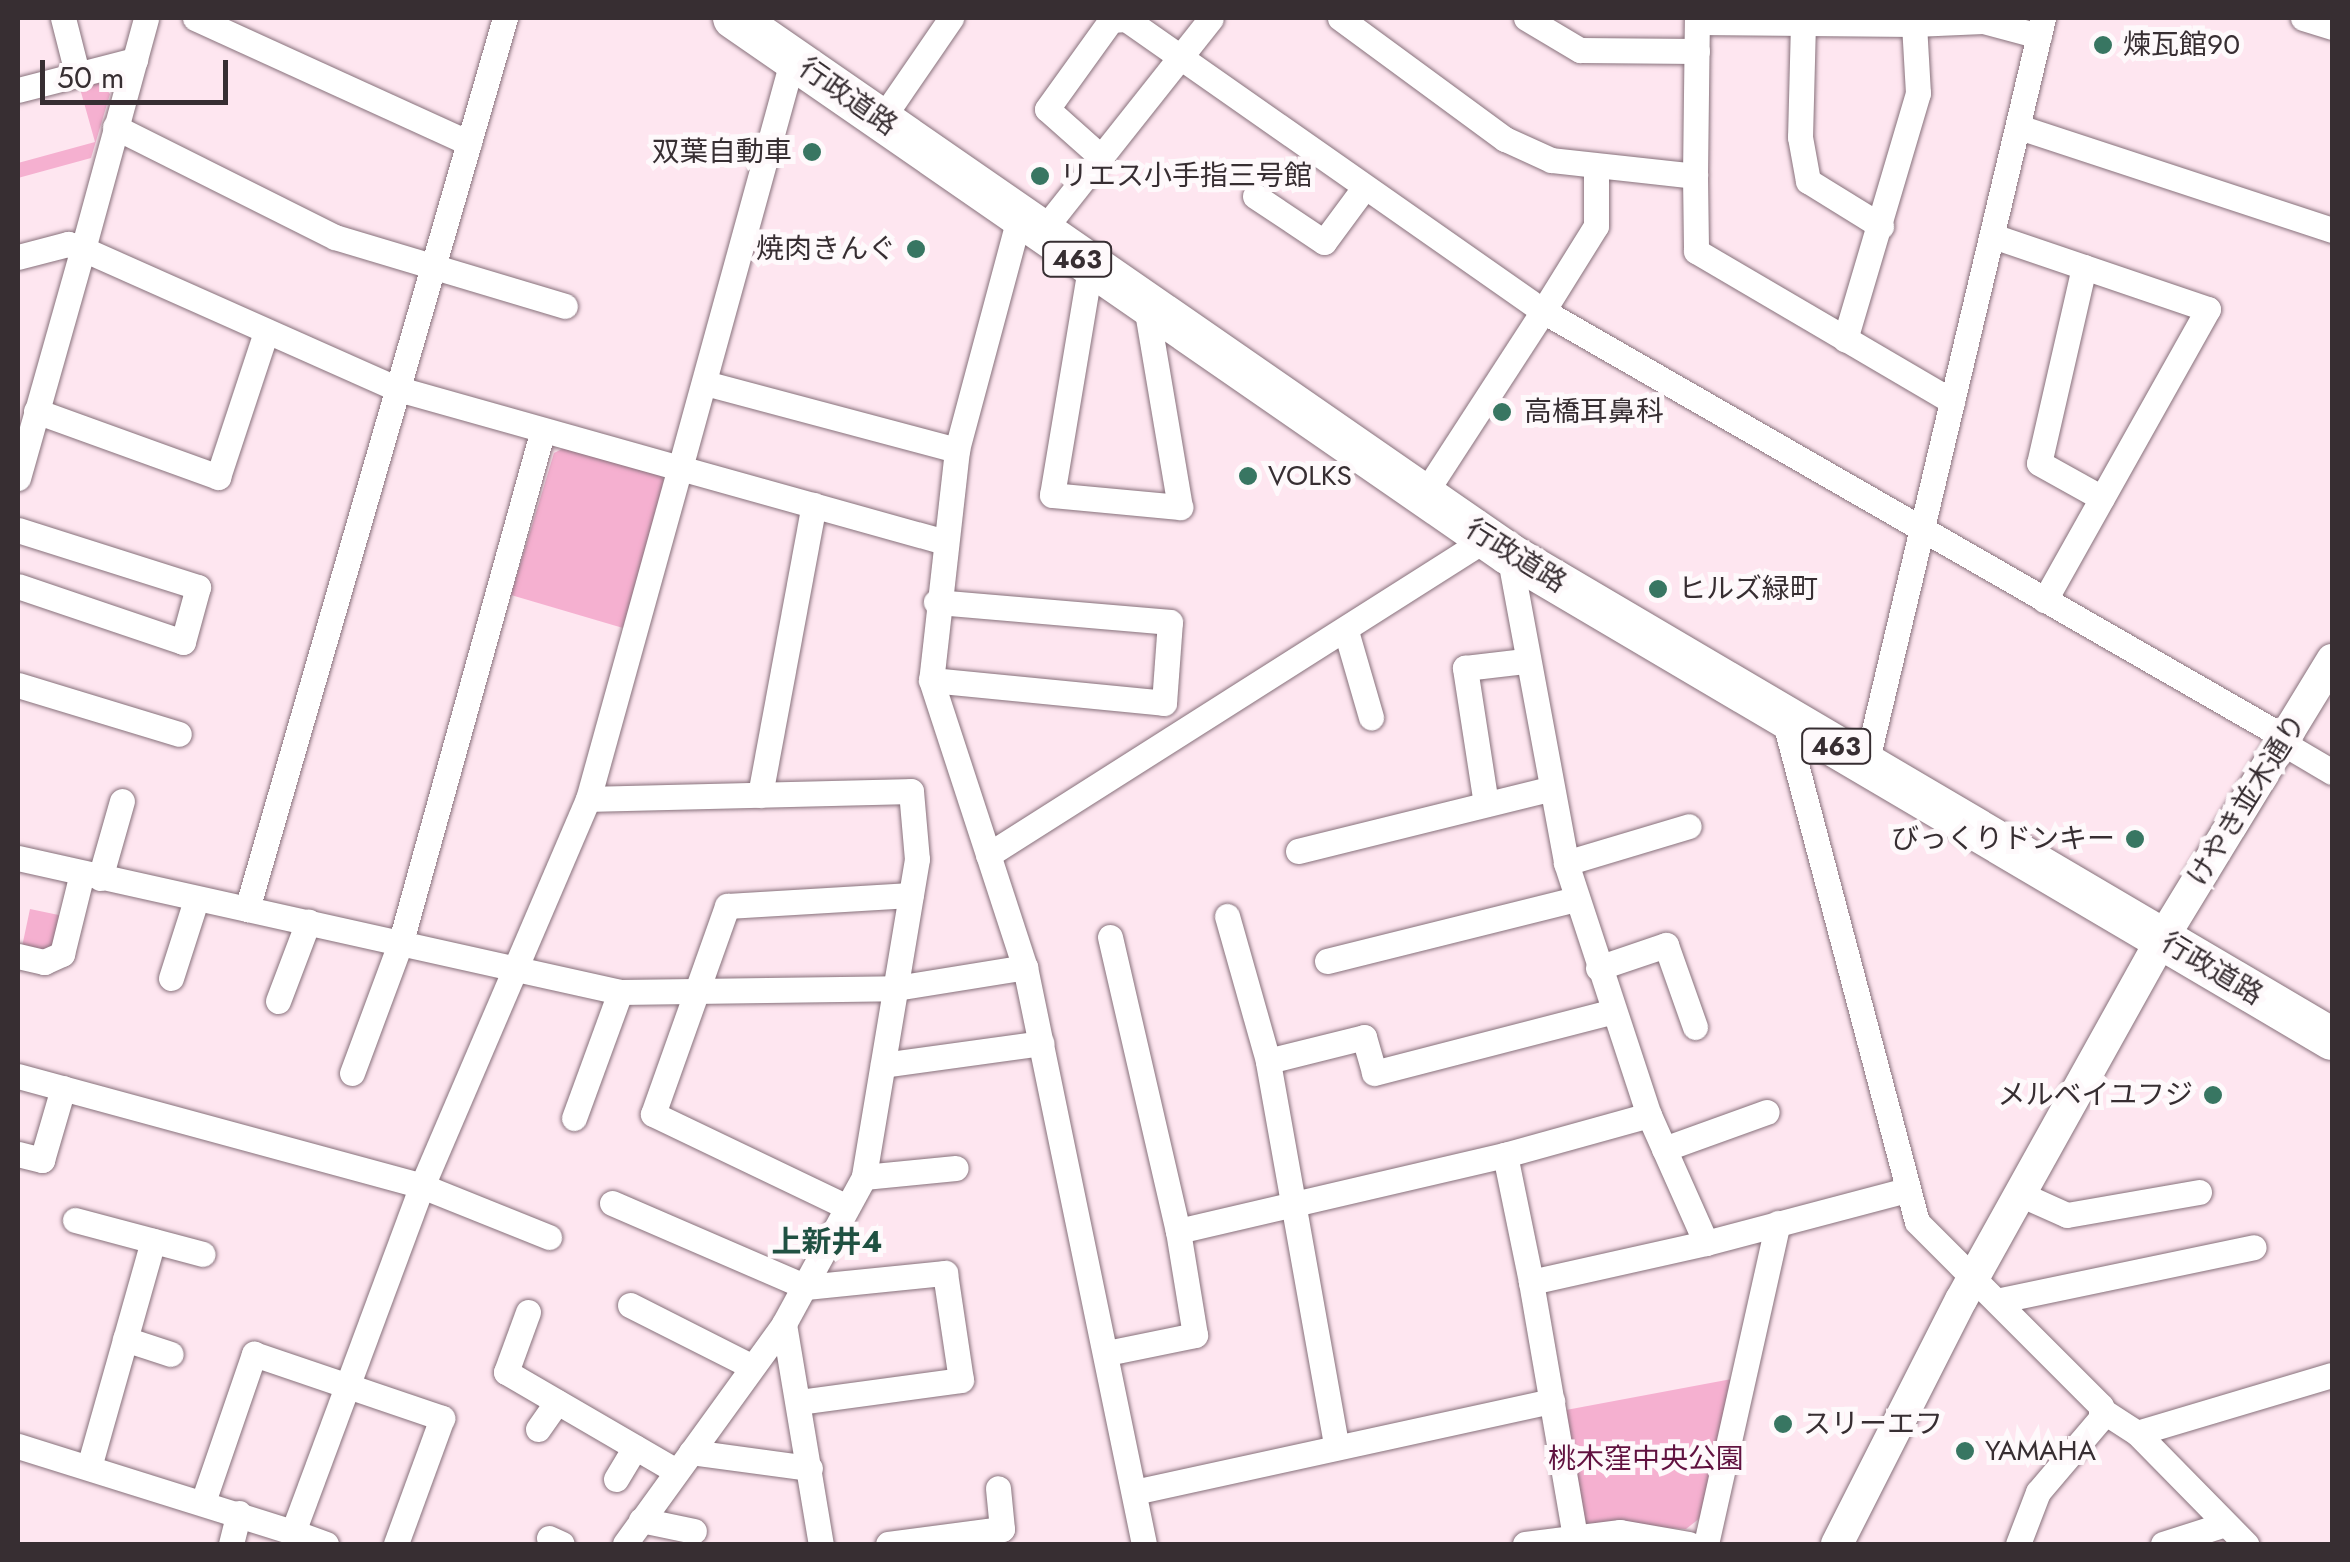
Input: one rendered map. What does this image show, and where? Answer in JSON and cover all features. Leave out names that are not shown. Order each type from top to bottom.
[{"type":"highway","name":"行政道路","points":[[734,18],[1146,307],[1498,546],[2332,1039]]},
{"type":"street","points":[[63,18],[77,72]]},
{"type":"street","points":[[18,478],[146,18]]},
{"type":"street","points":[[194,18],[469,143]]},
{"type":"street","points":[[248,908],[395,388],[506,18]]},
{"type":"street","points":[[881,120],[951,18]]},
{"type":"street","points":[[1100,156],[1047,109],[1112,20],[1126,18],[1542,311],[2045,600],[2161,661],[2332,772]]},
{"type":"street","points":[[1144,1544],[1025,967],[931,680],[941,541],[957,450],[1029,226],[1100,156],[1211,18]]},
{"type":"street","points":[[1340,18],[1505,139],[1551,160],[1695,176]]},
{"type":"street","points":[[1526,18],[1580,50],[1697,51]]},
{"type":"street","points":[[2302,18],[2332,27]]},
{"type":"street","points":[[1866,764],[2041,26],[1983,21],[1803,24],[1697,20],[1696,251],[1952,401]]},
{"type":"street","points":[[1803,24],[1800,137],[1808,182],[1881,226]]},
{"type":"street","points":[[1845,339],[1918,93],[1914,24]]},
{"type":"street","points":[[293,1532],[422,1186],[588,799],[793,59]]},
{"type":"street","points":[[18,90],[135,60]]},
{"type":"street","points":[[115,127],[334,236],[433,270],[565,306]]},
{"type":"street","points":[[2019,127],[2332,230]]},
{"type":"street","points":[[1423,496],[1596,226],[1596,168]]},
{"type":"street","points":[[1254,196],[1324,242],[1364,188]]},
{"type":"street","points":[[1992,236],[2208,309],[2045,600]]},
{"type":"street","points":[[18,256],[68,244],[83,248],[395,388],[542,433],[941,541]]},
{"type":"street","points":[[2084,267],[2040,462],[2102,498]]},
{"type":"street","points":[[1090,268],[1052,495],[1180,507],[1146,307]]},
{"type":"street","points":[[36,411],[218,477],[266,332]]},
{"type":"street","points":[[705,383],[957,450]]},
{"type":"street","points":[[352,1074],[401,941],[542,433]]},
{"type":"street","points":[[760,796],[814,505]]},
{"type":"street","points":[[18,530],[198,587],[182,642],[18,586]]},
{"type":"street","points":[[988,855],[1168,737],[1498,546],[1526,660],[1548,789],[1576,899],[1610,1012],[1649,1115],[1706,1243]]},
{"type":"street","points":[[936,602],[1170,622],[1164,703],[1168,737]]},
{"type":"street","points":[[1346,631],[1370,717]]},
{"type":"street","points":[[1486,804],[1465,668],[1526,660]]},
{"type":"street","name":"けやき並木通り","points":[[1837,1544],[1975,1274],[2162,939],[2332,660]]},
{"type":"street","points":[[931,680],[1164,703]]},
{"type":"street","points":[[18,685],[179,734]]},
{"type":"street","points":[[1783,715],[1916,1222],[2001,1300],[2102,1411],[2137,1433],[2246,1544]]},
{"type":"street","points":[[1298,852],[1548,789]]},
{"type":"street","points":[[588,799],[911,792],[911,895],[864,1177],[784,1324],[625,1544]]},
{"type":"street","points":[[18,956],[56,962],[62,954],[122,801]]},
{"type":"street","points":[[1566,863],[1689,826]]},
{"type":"street","points":[[18,858],[620,992],[701,995],[896,988],[1025,967]]},
{"type":"street","points":[[845,1206],[653,1114],[701,995],[727,906],[911,895]]},
{"type":"street","points":[[1327,961],[1576,899]]},
{"type":"street","points":[[171,978],[196,900]]},
{"type":"street","points":[[1227,916],[1268,1061],[1336,1444]]},
{"type":"street","points":[[278,1002],[308,922]]},
{"type":"street","points":[[1107,1353],[1195,1335],[1178,1231],[1110,937]]},
{"type":"street","points":[[1598,968],[1666,945],[1695,1027]]},
{"type":"street","points":[[574,1118],[620,992]]},
{"type":"street","points":[[1268,1061],[1364,1037],[1374,1073],[1610,1012]]},
{"type":"street","points":[[883,1066],[1041,1043]]},
{"type":"street","points":[[18,1076],[422,1186],[549,1237]]},
{"type":"street","points":[[18,1154],[42,1160],[64,1088]]},
{"type":"street","points":[[1664,1149],[1767,1112]]},
{"type":"street","points":[[1178,1231],[1293,1208],[1649,1115]]},
{"type":"street","points":[[1506,1155],[1575,1536]]},
{"type":"street","points":[[864,1177],[956,1168]]},
{"type":"street","points":[[1530,1282],[1706,1243],[1907,1190]]},
{"type":"street","points":[[2020,1194],[2067,1215],[2199,1192]]},
{"type":"street","points":[[612,1203],[806,1287],[945,1274],[961,1380],[799,1402]]},
{"type":"street","points":[[75,1220],[202,1254]]},
{"type":"street","points":[[1706,1544],[1778,1223]]},
{"type":"street","points":[[89,1467],[153,1241]]},
{"type":"street","points":[[2001,1300],[2254,1247]]},
{"type":"street","points":[[630,1305],[750,1366]]},
{"type":"street","points":[[528,1312],[506,1372],[635,1447],[684,1461],[810,1468]]},
{"type":"street","points":[[784,1324],[821,1544]]},
{"type":"street","points":[[125,1339],[171,1354]]},
{"type":"street","points":[[203,1502],[254,1354],[442,1418],[396,1544]]},
{"type":"street","points":[[2137,1433],[2332,1375]]},
{"type":"street","points":[[1134,1492],[1336,1444],[1552,1401]]},
{"type":"street","points":[[538,1429],[557,1402]]},
{"type":"street","points":[[2028,1542],[2038,1492],[2102,1411]]},
{"type":"street","points":[[616,1479],[635,1447]]},
{"type":"street","points":[[19,1454],[89,1467],[238,1512],[326,1544]]},
{"type":"street","points":[[888,1544],[1002,1529],[998,1488]]},
{"type":"street","points":[[232,1544],[238,1512]]},
{"type":"street","points":[[642,1520],[694,1531]]},
{"type":"street","points":[[2163,1544],[2226,1524]]},
{"type":"street","points":[[1525,1544],[1620,1532],[1688,1544]]},
{"type":"green space","points":[[98,80],[110,94],[91,158],[18,178],[18,163],[95,142],[79,85]]},
{"type":"green space","points":[[564,448],[659,472],[665,483],[623,628],[511,595],[554,453]]},
{"type":"green space","points":[[30,909],[62,916],[54,954],[22,947]]},
{"type":"green space","name":"桃木窪中央公園","points":[[1737,1378],[1700,1518],[1686,1529],[1584,1523],[1566,1410]]},
{"type":"place","name":"煉瓦館90","points":[[2103,45]]},
{"type":"place","name":"双葉自動車","points":[[812,152]]},
{"type":"place","name":"リエス小手指三号館","points":[[1040,176]]},
{"type":"place","name":"焼肉きんぐ","points":[[916,249]]},
{"type":"place","name":"高橋耳鼻科","points":[[1502,412]]},
{"type":"place","name":"VOLKS","points":[[1248,476]]},
{"type":"place","name":"ヒルズ緑町","points":[[1658,589]]},
{"type":"place","name":"びっくりドンキー","points":[[2135,839]]},
{"type":"place","name":"メルベイユフジ","points":[[2213,1095]]},
{"type":"place","name":"スリーエフ","points":[[1783,1424]]},
{"type":"place","name":"YAMAHA","points":[[1965,1451]]},
{"type":"district","name":"上新井4","points":[[827,1242]]}]
